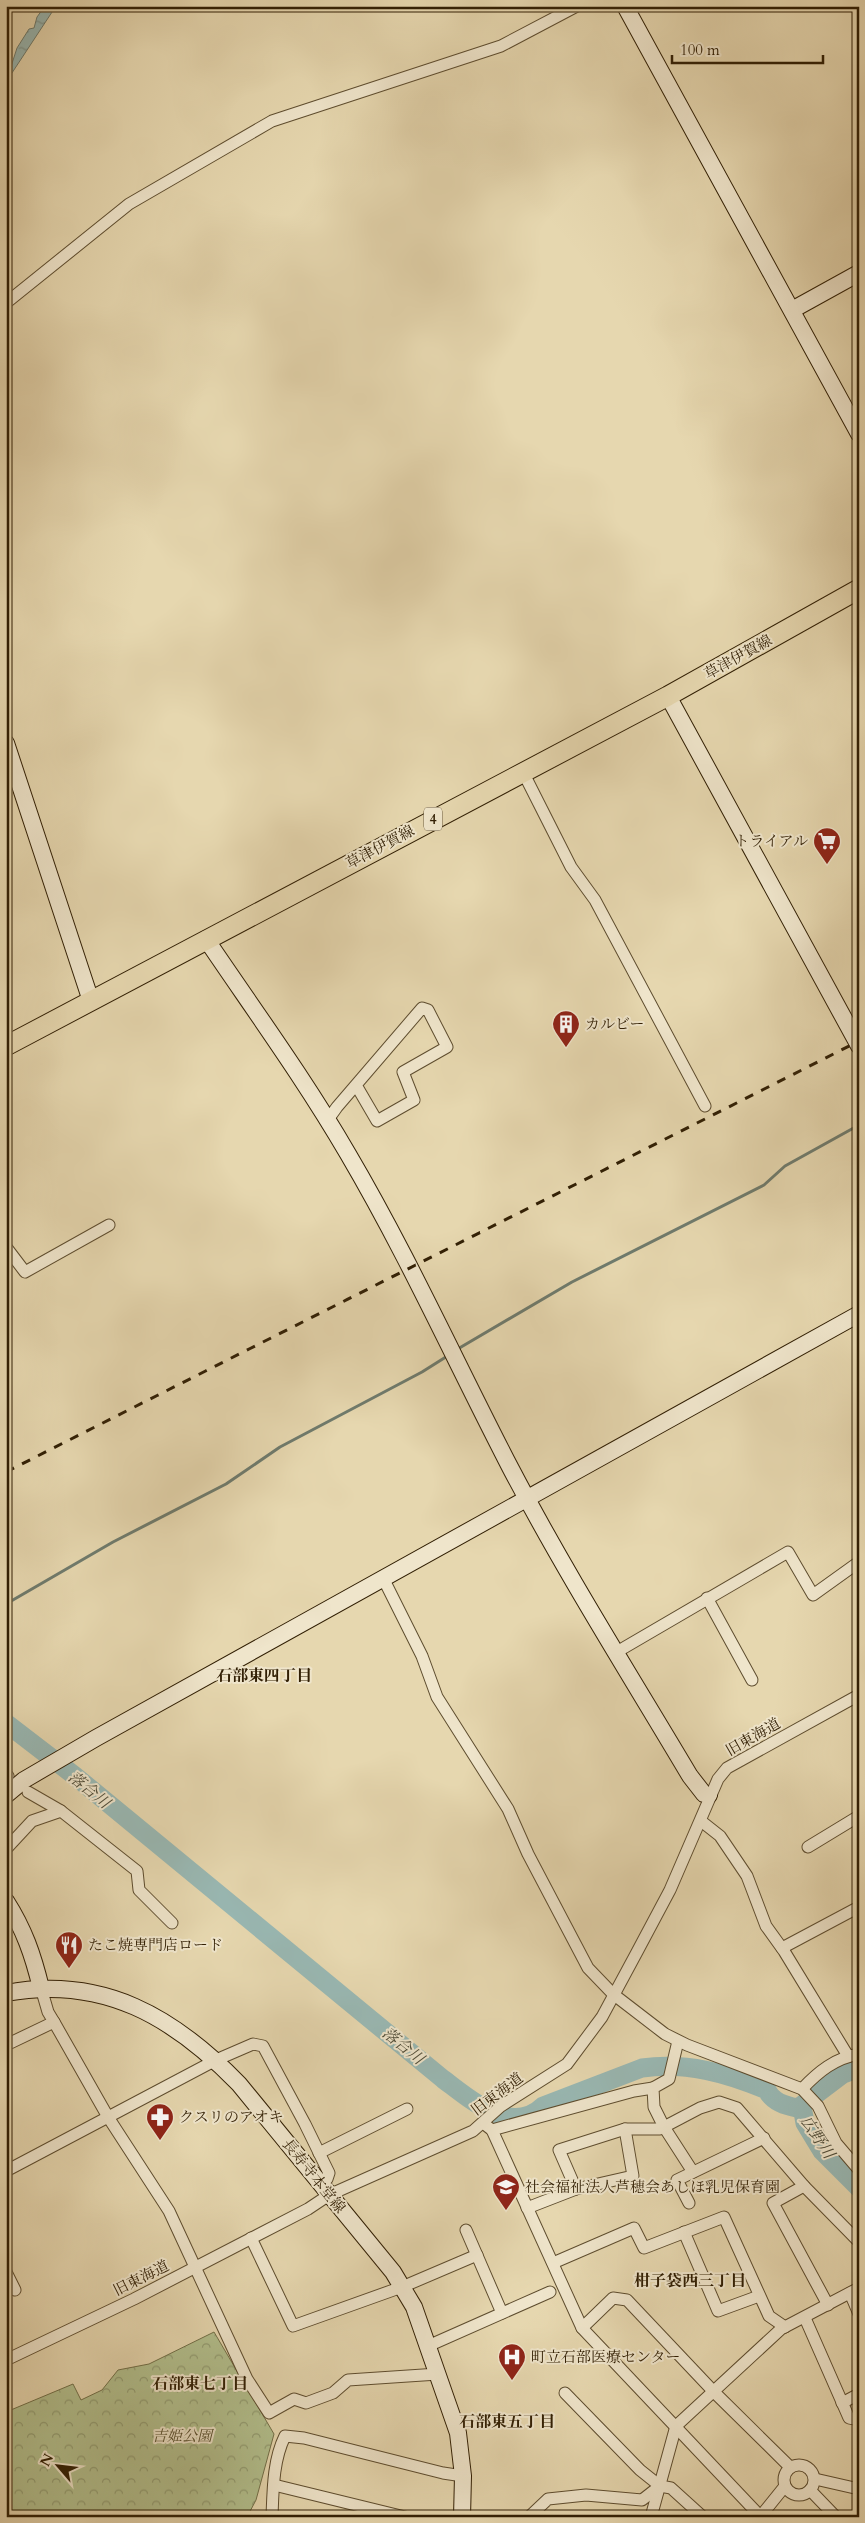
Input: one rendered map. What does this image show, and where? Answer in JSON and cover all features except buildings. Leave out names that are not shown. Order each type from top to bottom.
[{"type":"main road","name":"草津伊賀線","points":[[6,1046],[668,696],[859,589]]},
{"type":"street","points":[[6,302],[129,204],[272,121],[501,46],[577,6]]},
{"type":"street","points":[[625,6],[859,434]]},
{"type":"street","points":[[792,310],[859,273]]},
{"type":"street","points":[[668,696],[859,1046]]},
{"type":"street","points":[[6,743],[91,1001]]},
{"type":"street","points":[[523,772],[571,868],[594,900],[705,1106]]},
{"type":"street","points":[[206,939],[348,1155],[410,1269],[528,1500],[615,1653],[690,1776],[704,1794],[709,1795]]},
{"type":"street","points":[[327,1121],[356,1085],[422,1008],[428,1010],[447,1047],[403,1072],[414,1100],[377,1120],[356,1085]]},
{"type":"street","points":[[6,1248],[25,1272],[109,1225]]},
{"type":"street","points":[[6,1795],[24,1780],[64,1757],[382,1578],[528,1500],[652,1428],[859,1314]]},
{"type":"street","points":[[615,1653],[788,1552],[813,1595],[859,1562]]},
{"type":"street","points":[[382,1578],[422,1656],[437,1697],[508,1809],[528,1854],[588,1968],[613,1994],[665,2034],[678,2041],[802,2089],[818,2106],[836,2143],[859,2170]]},
{"type":"street","points":[[707,1598],[752,1680]]},
{"type":"street","name":"旧東海道","points":[[6,2360],[134,2299],[308,2209],[325,2190],[452,2142],[488,2124],[501,2106],[567,2064],[602,2017],[670,1890],[701,1821],[709,1795],[718,1779],[728,1768],[859,1695]]},
{"type":"street","points":[[28,1792],[61,1811],[137,1871],[139,1890],[172,1923]]},
{"type":"street","points":[[6,1849],[32,1821],[61,1811]]},
{"type":"street","points":[[808,1847],[859,1816]]},
{"type":"street","points":[[701,1821],[720,1836],[747,1876],[766,1926],[853,2055],[819,2071],[802,2089]]},
{"type":"street","points":[[6,1901],[22,1925],[32,1949],[48,2012],[108,2117],[169,2211],[248,2379],[269,2413],[294,2399],[306,2403],[333,2393],[348,2380],[438,2374]]},
{"type":"street","points":[[782,1948],[859,1907]]},
{"type":"street","name":"長寿寺本堂線","points":[[6,1993],[41,1988],[96,1992],[136,2006],[162,2019],[216,2060],[240,2084],[393,2272],[414,2307],[458,2433],[463,2476],[462,2517]]},
{"type":"street","points":[[6,2045],[54,2022]]},
{"type":"street","points":[[678,2041],[669,2079],[653,2088],[488,2124],[582,2328],[760,2516],[785,2486],[784,2476],[790,2468],[804,2465],[811,2470],[815,2479],[810,2490],[797,2495],[785,2486]]},
{"type":"street","points":[[6,2171],[216,2060],[253,2044],[263,2046],[319,2153],[328,2173],[325,2190]]},
{"type":"street","points":[[653,2088],[654,2107],[664,2127],[693,2172]]},
{"type":"street","points":[[576,2189],[559,2150],[624,2129],[660,2129],[700,2108],[719,2102],[737,2108],[804,2186],[859,2242]]},
{"type":"street","points":[[319,2153],[407,2109]]},
{"type":"street","points":[[527,2208],[576,2189],[633,2176],[624,2129]]},
{"type":"street","points":[[688,2203],[677,2180],[764,2138]]},
{"type":"street","points":[[804,2186],[773,2203],[828,2305]]},
{"type":"street","points":[[553,2263],[634,2228],[644,2248],[724,2216],[769,2316],[785,2327]]},
{"type":"street","points":[[466,2230],[502,2313]]},
{"type":"street","points":[[684,2232],[718,2311],[759,2296]]},
{"type":"street","points":[[251,2238],[294,2326],[402,2287],[477,2255]]},
{"type":"street","points":[[6,2272],[15,2290]]},
{"type":"street","points":[[651,2517],[676,2426],[785,2327],[805,2318],[854,2290],[859,2314]]},
{"type":"street","points":[[428,2346],[550,2292]]},
{"type":"street","points":[[582,2328],[612,2298],[627,2300],[714,2392],[790,2468]]},
{"type":"street","points":[[805,2318],[849,2418],[859,2420]]},
{"type":"street","points":[[565,2393],[640,2470],[660,2486],[671,2488],[703,2517]]},
{"type":"street","points":[[842,2402],[859,2394]]},
{"type":"street","points":[[272,2517],[274,2485],[280,2446],[285,2436],[304,2438],[463,2476]]},
{"type":"street","points":[[815,2479],[859,2488]]},
{"type":"street","points":[[274,2485],[405,2517]]},
{"type":"street","points":[[529,2517],[548,2499],[586,2495],[642,2500],[660,2486]]},
{"type":"street","points":[[810,2490],[836,2517]]},
{"type":"green space","name":"吉姫公園","points":[[214,2332],[274,2434],[256,2500],[247,2517],[6,2517],[6,2412],[73,2384],[81,2400],[102,2390],[118,2370],[149,2364]]},
{"type":"water","points":[[45,6],[56,6],[6,82],[17,48],[29,29],[34,28],[37,17]]},
{"type":"waterway","points":[[456,1350],[572,1282],[764,1185],[785,1166],[859,1125]]},
{"type":"waterway","points":[[6,1604],[113,1542],[226,1484],[280,1447],[422,1372],[449,1355]]},
{"type":"waterway","name":"落合川","points":[[6,1723],[75,1776],[443,2079],[478,2105],[491,2112],[518,2118],[531,2115],[543,2106],[642,2068],[659,2067],[691,2068],[721,2074],[767,2090],[772,2098],[779,2103],[798,2108],[843,2074],[859,2068]]},
{"type":"waterway","name":"広野川","points":[[798,2108],[803,2112],[805,2123],[822,2151],[859,2188]]},
{"type":"railway","points":[[6,1472],[859,1041]]},
{"type":"place","name":"トライアル","points":[[827,865]]},
{"type":"place","name":"カルビー","points":[[566,1048]]},
{"type":"place","name":"たこ焼専門店ロード","points":[[69,1969]]},
{"type":"place","name":"クスリのアオキ","points":[[160,2141]]},
{"type":"place","name":"社会福祉法人芦穂会あしほ乳児保育園","points":[[506,2211]]},
{"type":"place","name":"町立石部医療センター","points":[[512,2381]]},
{"type":"district","name":"石部東四丁目","points":[[264,1676]]},
{"type":"district","name":"柑子袋西三丁目","points":[[690,2281]]},
{"type":"district","name":"石部東七丁目","points":[[200,2384]]},
{"type":"district","name":"石部東五丁目","points":[[507,2422]]}]
